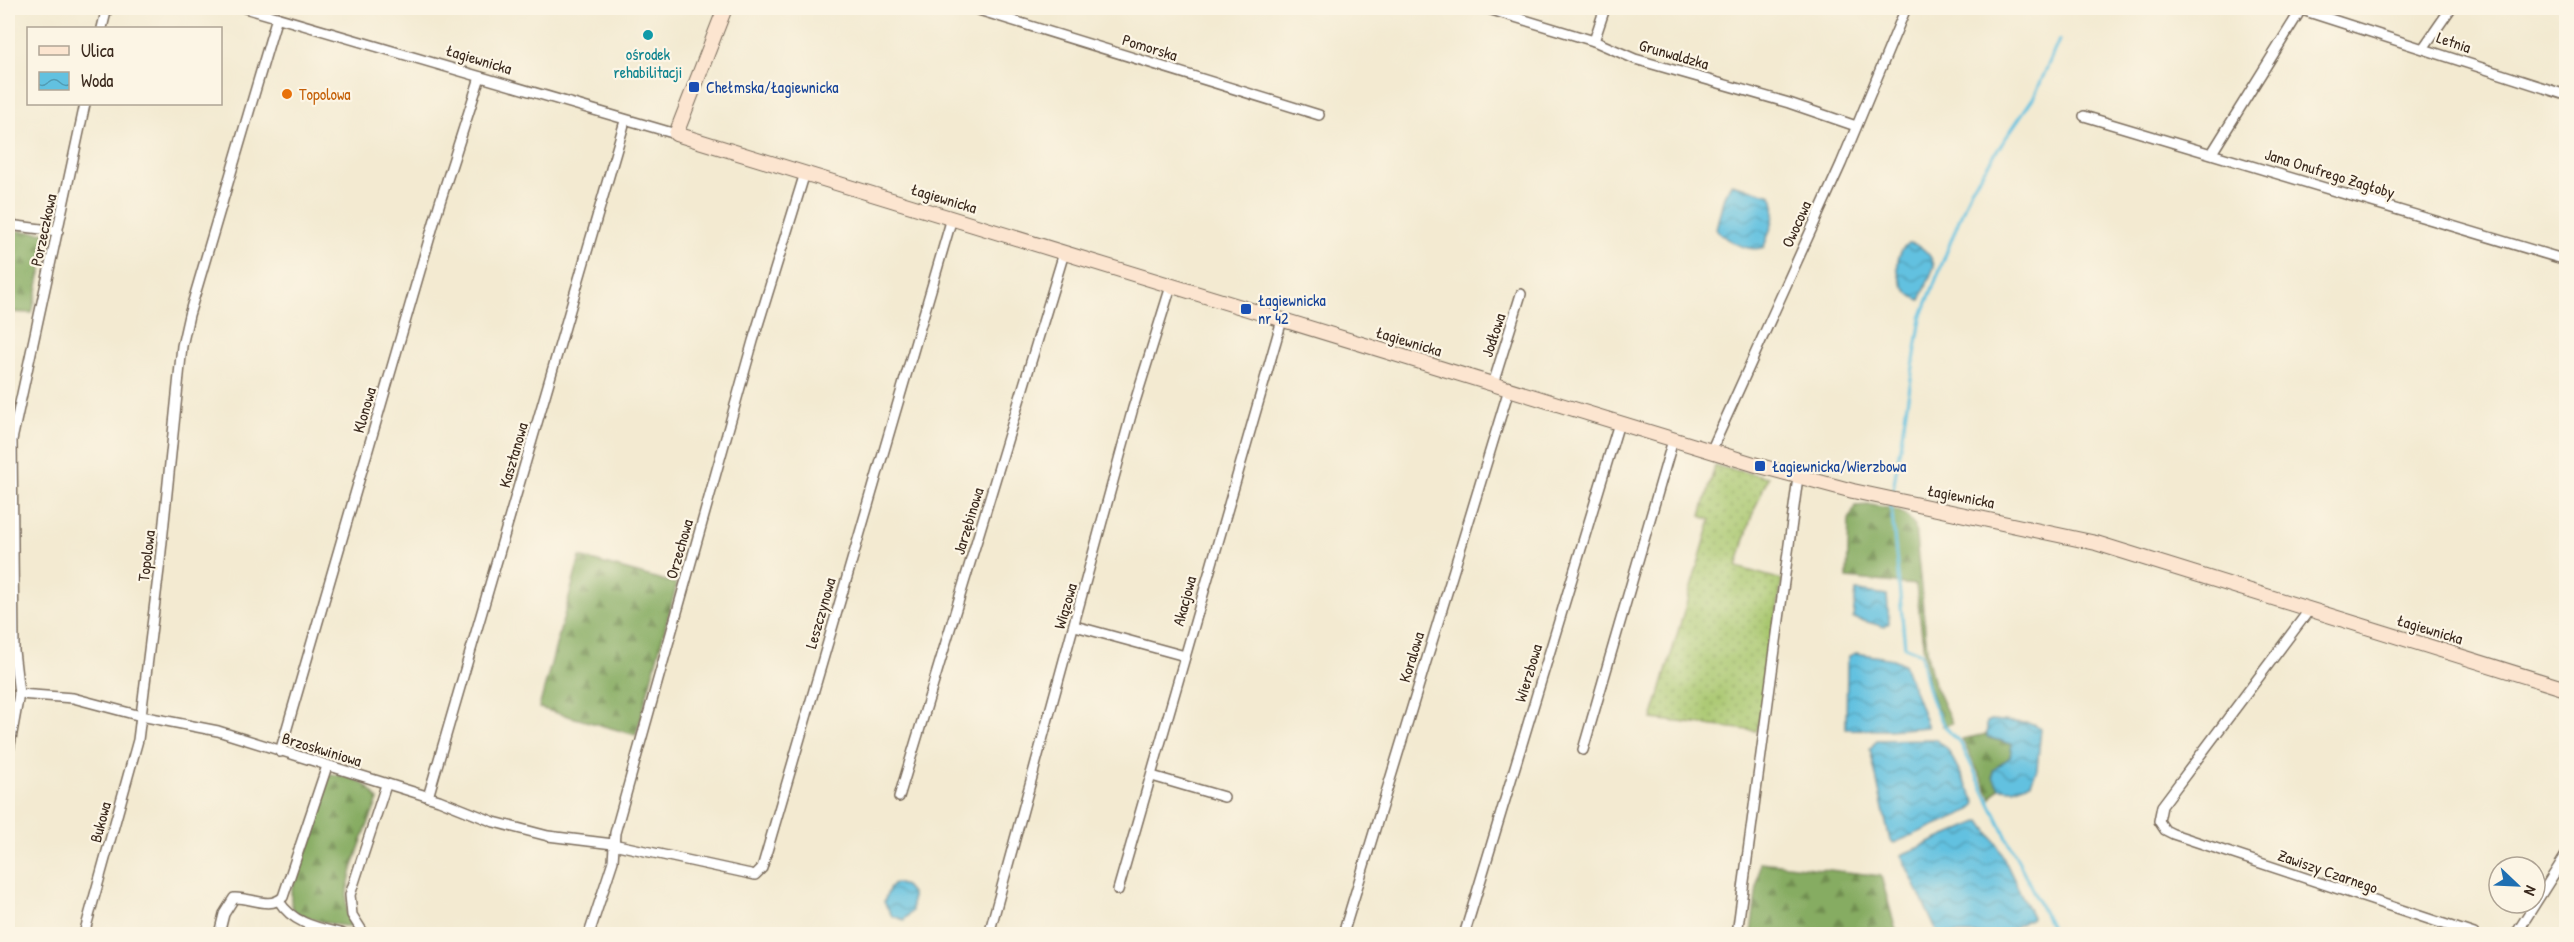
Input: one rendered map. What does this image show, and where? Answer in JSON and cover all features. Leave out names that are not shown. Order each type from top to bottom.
[{"type":"street","points":[[102,27],[107,8]]},
{"type":"street","name":"Łagiewnicka","points":[[246,8],[403,52],[625,121],[805,173],[1798,477],[2075,537],[2566,689]]},
{"type":"street","points":[[675,134],[725,8]]},
{"type":"street","name":"Pomorska","points":[[972,8],[1319,116]]},
{"type":"street","name":"Grunwaldzka","points":[[1485,8],[1594,41],[1635,59],[1789,103],[1856,126]]},
{"type":"street","points":[[1594,41],[1605,8]]},
{"type":"street","name":"Owocowa","points":[[1711,451],[1906,8]]},
{"type":"street","points":[[2212,153],[2300,8]]},
{"type":"street","name":"Letnia","points":[[2300,8],[2566,95]]},
{"type":"street","points":[[2424,48],[2451,8]]},
{"type":"street","name":"Topolowa","points":[[141,716],[184,335],[197,281],[277,17]]},
{"type":"street","name":"Klonowa","points":[[280,752],[440,202],[480,77]]},
{"type":"street","name":"Porzeczkowa","points":[[8,756],[19,694],[14,651],[12,440],[86,105]]},
{"type":"street","name":"Jana Onufrego Zagłoby","points":[[2084,116],[2566,260]]},
{"type":"street","name":"Kasztanowa","points":[[428,797],[625,121]]},
{"type":"street","name":"Orzechowa","points":[[589,934],[613,861],[613,844],[753,340],[805,173]]},
{"type":"street","name":"Leszczynowa","points":[[613,844],[750,876],[755,875],[762,868],[952,218]]},
{"type":"street","points":[[8,225],[58,231]]},
{"type":"street","name":"Jarzębinowa","points":[[899,797],[1064,253]]},
{"type":"street","name":"Wiązowa","points":[[989,934],[1133,408],[1171,286]]},
{"type":"street","name":"Jodłowa","points":[[1493,384],[1521,294]]},
{"type":"street","name":"Akacjowa","points":[[1118,891],[1282,320]]},
{"type":"street","name":"Koralowa","points":[[1343,934],[1509,389]]},
{"type":"street","name":"Wierzbowa","points":[[1465,932],[1619,423]]},
{"type":"street","points":[[1583,750],[1673,440]]},
{"type":"street","points":[[1737,934],[1798,477]]},
{"type":"street","name":"Zawiszy Czarnego","points":[[2310,609],[2162,806],[2159,822],[2165,830],[2173,834],[2474,934]]},
{"type":"street","points":[[1075,626],[1185,656]]},
{"type":"street","name":"Brzoskwiniowa","points":[[19,694],[73,698],[141,716],[218,731],[428,797],[494,822],[526,830],[613,844]]},
{"type":"street","name":"Bukowa","points":[[84,934],[138,740],[141,716]]},
{"type":"street","points":[[279,902],[290,883],[327,766]]},
{"type":"street","points":[[1152,776],[1224,797]]},
{"type":"street","points":[[364,934],[352,915],[350,895],[386,784]]},
{"type":"street","points":[[2516,934],[2566,855]]},
{"type":"street","points":[[219,934],[224,914],[234,898],[268,903],[279,902]]},
{"type":"street","points":[[279,902],[289,914],[306,925],[343,934]]},
{"type":"green space","points":[[8,230],[50,233],[32,313],[8,312]]},
{"type":"green space","points":[[1715,466],[1768,477],[1751,518],[1737,567],[1782,580],[1757,731],[1652,719],[1711,520],[1701,516]]},
{"type":"green space","points":[[1870,505],[1902,513],[1915,527],[1928,659],[1934,684],[1952,723],[1943,726],[1928,685],[1916,585],[1847,578],[1849,520],[1855,506]]},
{"type":"green space","points":[[580,557],[677,584],[636,735],[539,708]]},
{"type":"green space","points":[[1987,734],[1989,738],[2012,744],[2010,757],[1993,770],[1993,777],[1999,788],[1991,798],[1962,739]]},
{"type":"green space","points":[[330,774],[345,776],[364,784],[378,800],[349,881],[347,913],[351,926],[331,924],[299,914],[292,907],[291,902],[291,893],[326,778]]},
{"type":"green space","points":[[1760,862],[1881,876],[1897,934],[1751,934]]},
{"type":"water","points":[[1731,184],[1771,195],[1774,215],[1764,247],[1752,248],[1738,245],[1716,229],[1724,196]]},
{"type":"water","points":[[1908,243],[1925,250],[1934,267],[1920,300],[1906,290],[1899,274],[1899,258]]},
{"type":"water","points":[[1856,591],[1887,595],[1889,623],[1885,627],[1853,618]]},
{"type":"water","points":[[1856,653],[1893,659],[1904,664],[1928,727],[1887,730],[1846,729],[1847,663],[1849,656]]},
{"type":"water","points":[[1991,720],[2034,724],[2041,728],[2037,769],[2031,783],[2013,789],[1999,788],[1993,777],[1993,770],[2010,757],[2012,744],[1987,737],[1987,722]]},
{"type":"water","points":[[1936,739],[1948,750],[1976,803],[1971,810],[1894,843],[1890,841],[1870,749],[1877,740]]},
{"type":"water","points":[[1981,821],[1998,846],[2032,917],[2004,934],[1938,934],[1901,855]]},
{"type":"water","points":[[895,883],[905,886],[912,894],[912,911],[904,920],[892,916],[884,902],[889,889]]},
{"type":"waterway","points":[[1892,496],[1921,318],[1971,189],[2035,95],[2059,40]]},
{"type":"waterway","points":[[1891,503],[1905,647],[1921,653],[1928,690],[1937,713],[1943,724],[1960,742],[2054,934]]},
{"type":"place","name":"ośrodek rehabilitacji","points":[[648,35]]},
{"type":"place","name":"Chełmska/Łagiewnicka","points":[[694,87]]},
{"type":"place","name":"Topolowa","points":[[287,94]]},
{"type":"place","name":"Łagiewnicka nr 42","points":[[1246,309]]},
{"type":"place","name":"Łagiewnicka/Wierzbowa","points":[[1760,466]]}]
